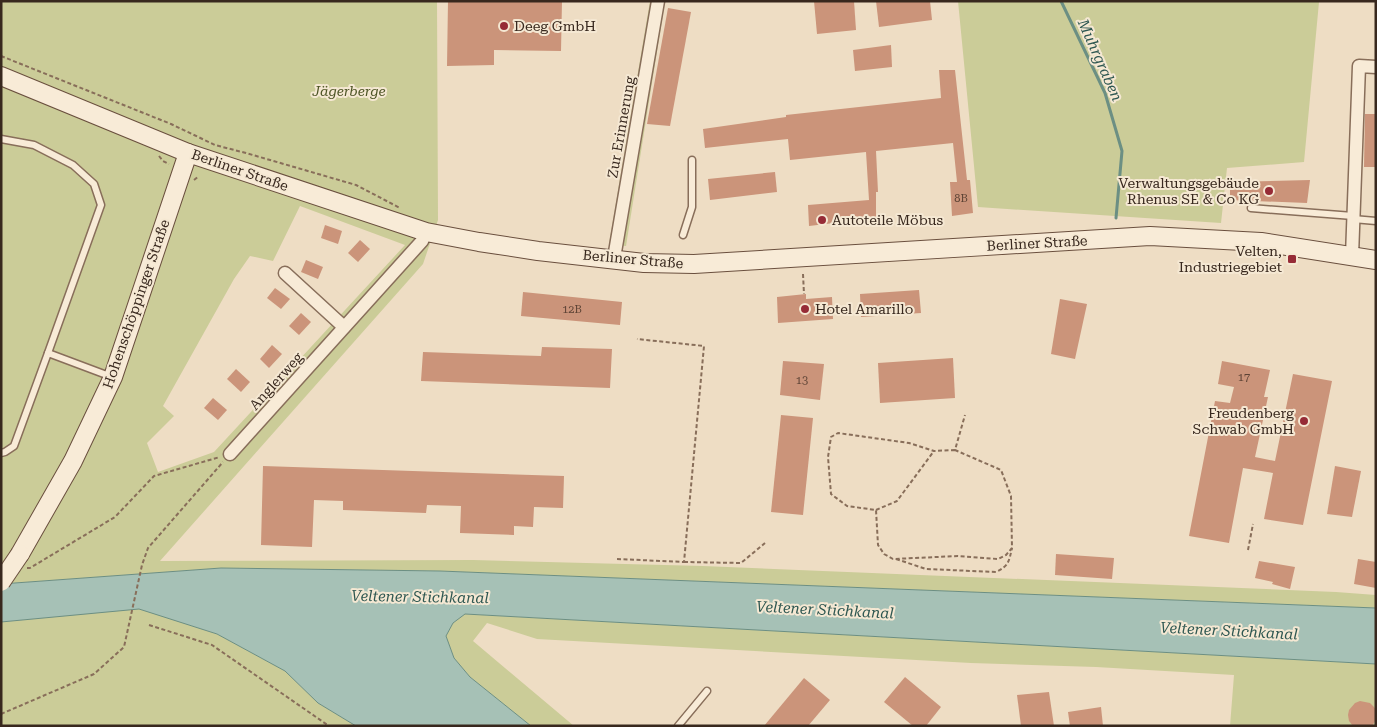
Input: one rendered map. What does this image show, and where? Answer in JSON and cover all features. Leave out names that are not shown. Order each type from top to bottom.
[{"type":"main road","name":"Berliner Straße","points":[[1,76],[188,153],[426,232],[538,251],[614,258],[644,263],[694,264],[1150,236],[1261,242],[1376,260]]},
{"type":"main road","name":"Hohenschöppinger Straße","points":[[1,582],[20,561],[74,461],[113,377],[188,153]]},
{"type":"street","name":"Zur Erinnerung","points":[[614,258],[658,1]]},
{"type":"street","points":[[1352,256],[1359,66],[1376,67]]},
{"type":"street","name":"Anglerweg","points":[[230,454],[422,241],[426,232]]},
{"type":"street","points":[[285,273],[344,327]]},
{"type":"lane","points":[[1,139],[34,145],[73,165],[94,184],[101,205],[14,446],[1,453]]},
{"type":"lane","points":[[683,234],[692,207],[692,160]]},
{"type":"lane","points":[[1251,208],[1353,217],[1376,221]]},
{"type":"lane","points":[[48,354],[113,377]]},
{"type":"lane","points":[[678,726],[707,691]]},
{"type":"path","points":[[1,56],[171,124],[215,145],[356,185],[400,208]]},
{"type":"path","points":[[803,274],[804,294]]},
{"type":"path","points":[[636,340],[704,346],[684,562]]},
{"type":"path","points":[[955,450],[965,415]]},
{"type":"path","points":[[876,510],[878,545],[884,554],[893,559],[926,569],[996,572],[1008,565],[1012,548],[1011,496],[1001,470],[955,450],[934,451],[909,442],[838,433],[832,437],[828,457],[831,494],[847,506],[876,510],[898,501],[934,451]]},
{"type":"path","points":[[20,561],[30,568],[115,517],[154,476],[230,454]]},
{"type":"path","points":[[1,714],[94,674],[124,647],[142,565],[148,548],[230,454]]},
{"type":"path","points":[[1248,550],[1253,524]]},
{"type":"path","points":[[617,559],[742,563],[765,543]]},
{"type":"path","points":[[893,559],[958,556],[998,559],[1006,555],[1012,548]]},
{"type":"path","points":[[149,625],[212,645],[329,726]]},
{"type":"green space","name":"Jägerberge","points":[[1,1],[437,1],[438,220],[423,264],[160,561],[473,560],[703,566],[1336,592],[1376,595],[1376,608],[440,571],[221,568],[1,584]],"holes":[[[300,206],[405,245],[214,452],[158,472],[147,443],[174,416],[163,406],[234,279],[250,256],[273,261]]]},
{"type":"green space","points":[[650,1],[665,1],[626,246],[609,244]]},
{"type":"green space","points":[[958,1],[1319,2],[1304,162],[1227,168],[1221,223],[978,207]]},
{"type":"green space","points":[[139,608],[217,634],[285,671],[318,703],[356,726],[1,726],[1,622]]},
{"type":"green space","points":[[465,614],[1376,664],[1376,726],[1230,726],[1234,675],[1096,667],[971,663],[537,639],[487,623],[473,641],[574,726],[531,726],[470,677],[454,658],[446,636],[453,623]]},
{"type":"water","name":"Veltener Stichkanal","points":[[221,568],[440,571],[1376,608],[1376,664],[465,614],[453,623],[446,636],[454,658],[470,677],[531,726],[356,726],[318,703],[285,671],[217,634],[139,609],[1,622],[1,584]]},
{"type":"building","name":"Deeg GmbH","points":[[448,1],[562,1],[561,51],[494,50],[494,65],[447,66]]},
{"type":"building","points":[[814,1],[854,1],[856,30],[817,34]]},
{"type":"building","points":[[876,1],[930,1],[932,20],[879,27]]},
{"type":"building","points":[[668,8],[691,12],[670,126],[647,124]]},
{"type":"building","points":[[891,45],[892,67],[855,71],[853,50]]},
{"type":"building","points":[[939,70],[955,70],[967,180],[970,180],[973,213],[952,216],[950,182],[957,182],[953,143],[876,151],[878,192],[876,192],[876,218],[809,226],[808,205],[869,200],[866,152],[790,160],[788,139],[705,148],[703,129],[786,117],[786,115],[941,98]]},
{"type":"building","points":[[1365,114],[1376,114],[1376,167],[1364,167]]},
{"type":"building","points":[[775,172],[777,192],[710,200],[708,179]]},
{"type":"building","name":"Verwaltungsgebäude Rhenus SE & Co KG","points":[[1310,180],[1307,203],[1230,200],[1230,182]]},
{"type":"building","points":[[325,225],[342,231],[338,244],[321,238]]},
{"type":"building","points":[[360,240],[370,249],[358,262],[348,253]]},
{"type":"building","points":[[306,260],[323,267],[318,279],[301,272]]},
{"type":"building","points":[[275,288],[290,299],[281,309],[267,298]]},
{"type":"building","points":[[919,290],[921,313],[861,317],[860,294]]},
{"type":"building","points":[[523,292],[622,302],[620,325],[521,316]]},
{"type":"building","name":"Hotel Amarillo","points":[[806,294],[806,299],[832,297],[833,319],[778,323],[777,297]]},
{"type":"building","points":[[1060,299],[1087,304],[1075,359],[1051,354]]},
{"type":"building","points":[[301,313],[311,322],[299,335],[289,326]]},
{"type":"building","points":[[272,345],[282,354],[269,368],[260,359]]},
{"type":"building","points":[[542,347],[612,349],[610,388],[421,381],[423,352],[541,356]]},
{"type":"building","points":[[953,358],[955,398],[880,403],[878,363]]},
{"type":"building","points":[[783,361],[824,364],[820,400],[780,395]]},
{"type":"building","points":[[1222,361],[1270,370],[1264,397],[1268,397],[1255,457],[1275,461],[1293,374],[1332,381],[1303,525],[1264,519],[1273,473],[1243,468],[1229,543],[1189,536],[1215,401],[1230,403],[1234,387],[1218,384]]},
{"type":"building","points":[[236,369],[250,382],[241,392],[227,379]]},
{"type":"building","points":[[213,398],[227,410],[218,420],[204,408]]},
{"type":"building","points":[[781,415],[813,418],[803,515],[771,512]]},
{"type":"building","points":[[263,466],[564,476],[563,508],[534,507],[533,527],[514,526],[514,535],[460,533],[461,506],[427,505],[426,513],[343,510],[343,501],[314,500],[312,547],[261,545]]},
{"type":"building","points":[[1335,466],[1361,471],[1352,517],[1327,514]]},
{"type":"building","points":[[1056,554],[1114,558],[1112,579],[1055,575]]},
{"type":"building","points":[[1358,559],[1376,562],[1376,588],[1354,584]]},
{"type":"building","points":[[1259,561],[1295,567],[1290,589],[1272,584],[1273,582],[1255,578]]},
{"type":"building","points":[[905,677],[941,707],[926,726],[913,726],[884,702]]},
{"type":"building","points":[[804,678],[830,700],[808,726],[764,726]]},
{"type":"building","points":[[1049,692],[1054,726],[1021,726],[1017,695]]},
{"type":"building","points":[[1360,701],[1370,703],[1376,710],[1376,720],[1372,726],[1353,726],[1349,721],[1349,710],[1355,703]]},
{"type":"building","points":[[1101,707],[1103,726],[1070,726],[1068,712]]},
{"type":"waterway","name":"Muhrgraben","points":[[1061,1],[1105,93],[1122,151],[1116,218]]},
{"type":"place","name":"Deeg GmbH","points":[[504,26]]},
{"type":"place","name":"Verwaltungsgebäude Rhenus SE & Co KG","points":[[1269,191]]},
{"type":"place","name":"Autoteile Möbus","points":[[822,220]]},
{"type":"place","name":"Velten, Industriegebiet","points":[[1292,259]]},
{"type":"place","name":"Hotel Amarillo","points":[[805,309]]},
{"type":"place","name":"Freudenberg Schwab GmbH","points":[[1304,421]]}]
